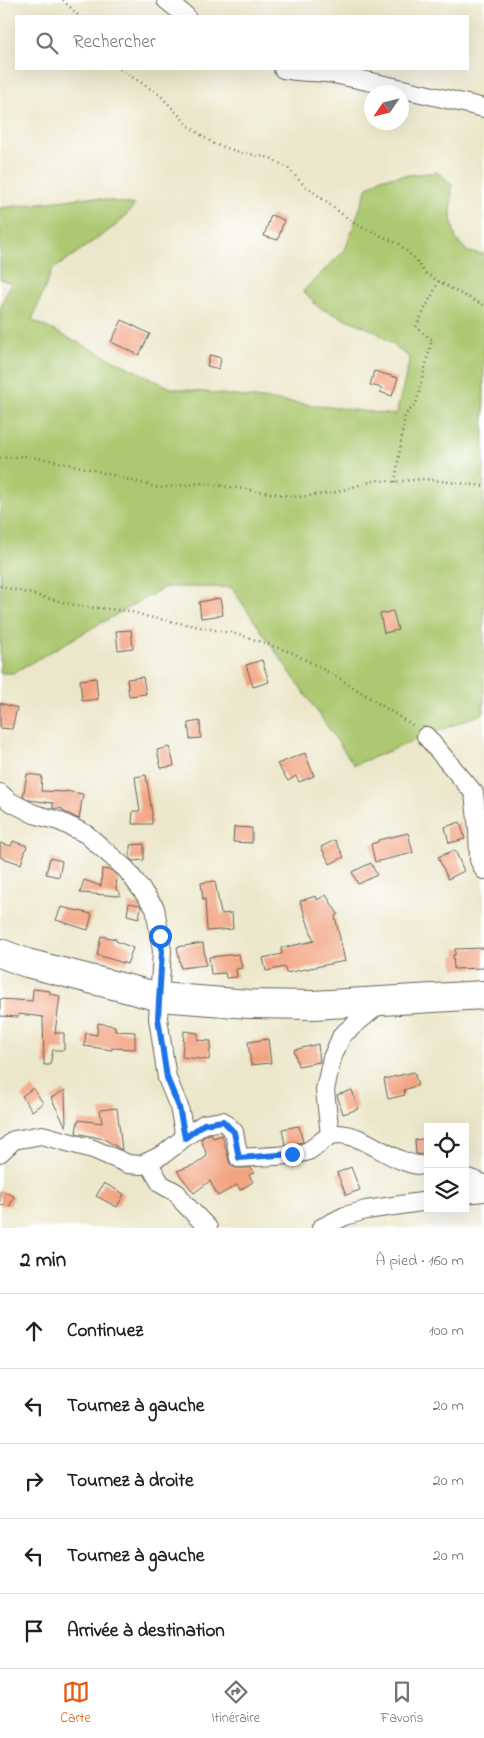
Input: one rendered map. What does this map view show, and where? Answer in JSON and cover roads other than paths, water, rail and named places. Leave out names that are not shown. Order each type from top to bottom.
[{"type":"highway","points":[[0,953],[28,963],[160,997],[249,1004],[313,1005],[484,995]]},
{"type":"street","points":[[166,0],[185,15]]},
{"type":"street","points":[[287,70],[327,73],[484,108]]},
{"type":"street","points":[[426,736],[474,793],[479,860],[484,870]]},
{"type":"street","points":[[0,793],[9,801],[34,814],[59,821],[86,834],[116,860],[139,885],[155,908],[162,951],[158,1018],[167,1078],[179,1107],[185,1138]]},
{"type":"street","points":[[330,1135],[325,1090],[332,1058],[342,1035],[385,1000]]},
{"type":"street","points":[[0,1152],[14,1140],[42,1136],[92,1149],[128,1164],[140,1165],[164,1154],[204,1124],[223,1121],[234,1132],[239,1158],[307,1152],[330,1135],[338,1134],[359,1139],[388,1156],[416,1166],[424,1166]]},
{"type":"street","points":[[148,1162],[161,1184],[177,1193],[208,1228]]},
{"type":"street","points":[[469,1178],[484,1184]]},
{"type":"street","points":[[469,1194],[484,1192]]},
{"type":"street","points":[[321,1228],[346,1216],[366,1210],[424,1202]]}]
